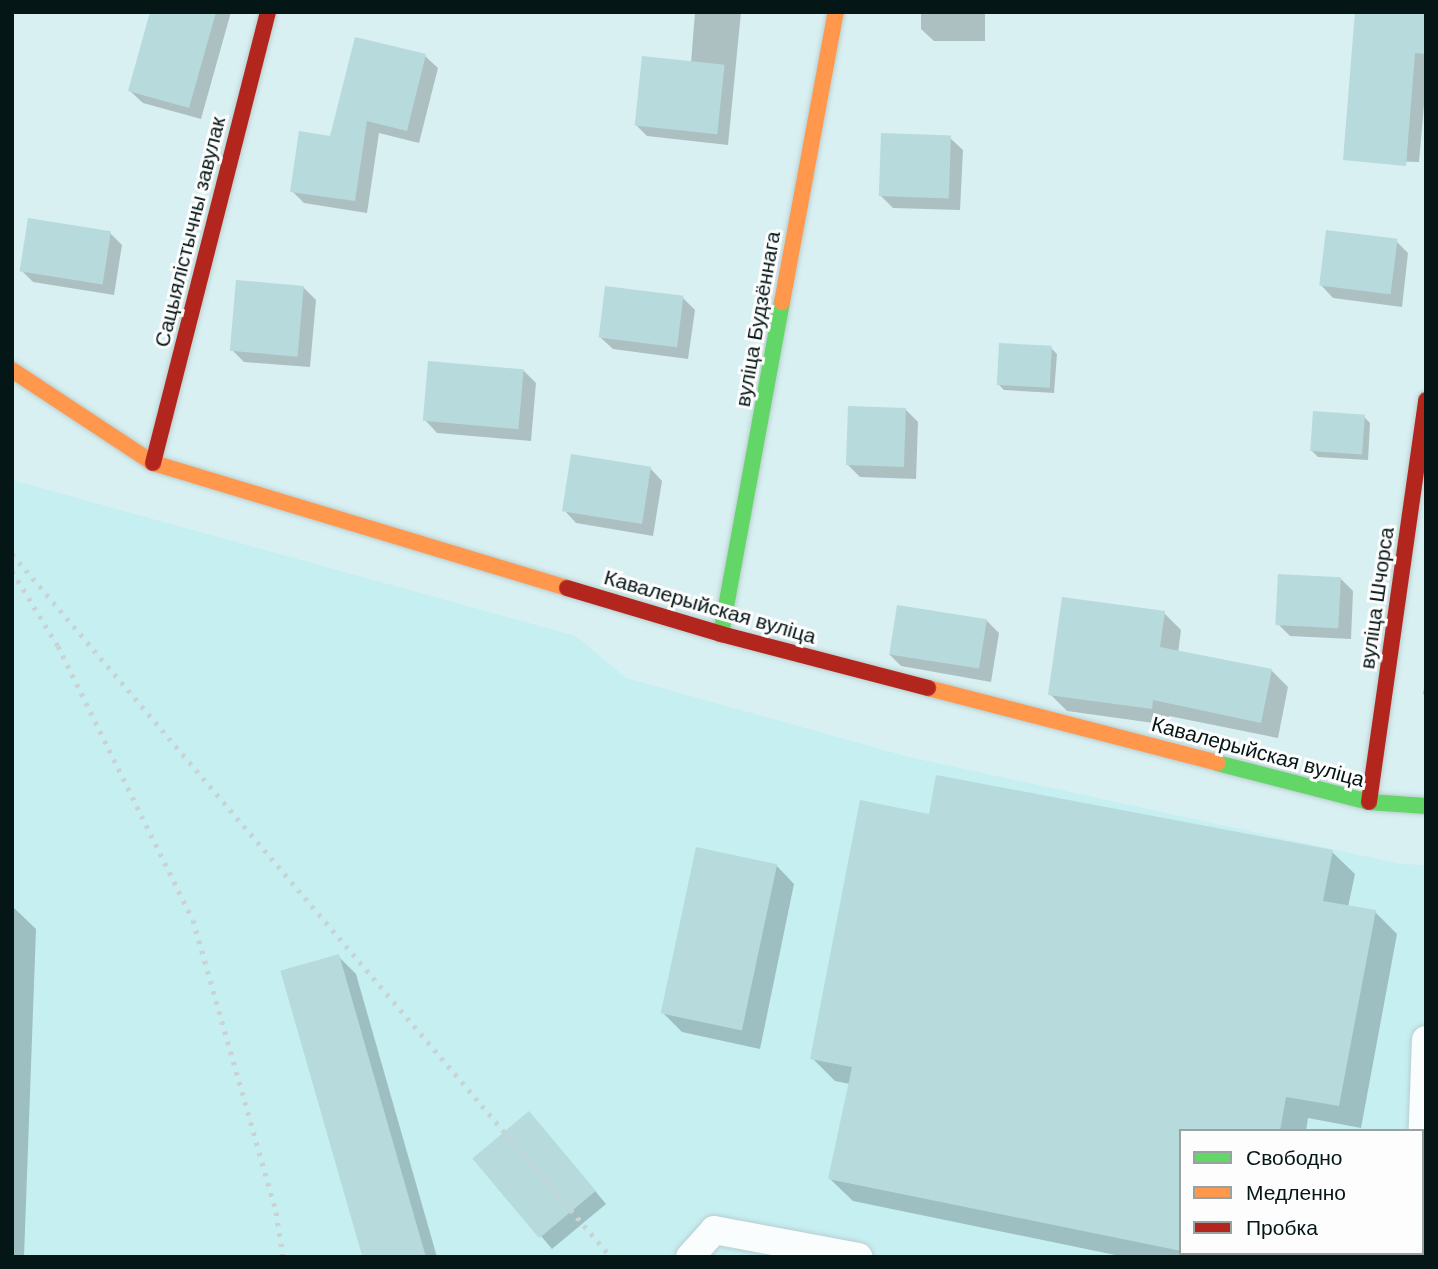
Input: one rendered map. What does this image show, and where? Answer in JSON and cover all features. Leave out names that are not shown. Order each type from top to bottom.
[{"type":"street","name":"Сацыялістычны завулак","points":[[153,463],[268,12]]},
{"type":"street","name":"вуліца Будзённага","points":[[721,634],[836,12]]},
{"type":"street","name":"Кавалерыйская вуліца","points":[[12,370],[153,463],[721,634],[1369,802],[1426,806]]},
{"type":"street","name":"вуліца Шчорса","points":[[1369,802],[1426,400]]},
{"type":"lane","points":[[1423,1129],[1426,1040]]},
{"type":"lane","points":[[690,1257],[714,1230],[858,1257]]},
{"type":"shaded area","points":[[12,480],[576,636],[626,678],[909,757],[1401,864],[1426,865],[1426,1257],[12,1257]]},
{"type":"building","points":[[150,12],[216,12],[189,108],[128,91]]},
{"type":"building","points":[[1355,12],[1426,12],[1426,54],[1415,53],[1406,166],[1343,160]]},
{"type":"building","points":[[355,37],[426,54],[407,131],[367,121],[355,201],[290,192],[299,131],[330,136]]},
{"type":"building","points":[[642,56],[725,65],[717,134],[635,126]]},
{"type":"building","points":[[881,133],[951,135],[949,198],[879,196]]},
{"type":"building","points":[[28,218],[111,231],[103,284],[20,271]]},
{"type":"building","points":[[1326,230],[1397,239],[1391,294],[1319,286]]},
{"type":"building","points":[[236,280],[304,286],[298,357],[230,351]]},
{"type":"building","points":[[605,286],[683,296],[677,347],[599,338]]},
{"type":"building","points":[[999,343],[1052,346],[1050,388],[997,385]]},
{"type":"building","points":[[428,361],[524,369],[518,429],[423,421]]},
{"type":"building","points":[[848,406],[906,408],[904,467],[846,465]]},
{"type":"building","points":[[1313,411],[1365,415],[1362,455],[1310,451]]},
{"type":"building","points":[[571,454],[651,467],[642,524],[562,511]]},
{"type":"building","points":[[1278,574],[1341,577],[1338,628],[1275,625]]},
{"type":"building","points":[[1062,597],[1165,611],[1160,647],[1272,669],[1261,723],[1153,700],[1152,709],[1048,695]]},
{"type":"building","points":[[897,605],[987,619],[979,669],[889,654]]},
{"type":"building","points":[[936,775],[1333,850],[1323,901],[1376,910],[1339,1106],[1286,1097],[1280,1129],[1179,1129],[1179,1251],[828,1179],[852,1067],[810,1059],[860,800],[929,814]]},
{"type":"building","points":[[696,847],[777,864],[742,1031],[661,1013]]},
{"type":"building","points":[[339,954],[426,1257],[362,1257],[280,971]]},
{"type":"building","points":[[529,1111],[596,1191],[539,1238],[472,1159]]},
{"type":"railway","points":[[12,554],[611,1257]]},
{"type":"railway","points":[[12,571],[58,646],[193,920],[276,1212],[283,1257]]},
{"type":"traffic: fast","points":[[721,634],[782,302]]},
{"type":"traffic: fast","points":[[1217,763],[1369,802],[1426,806]]},
{"type":"traffic: slow","points":[[782,302],[836,12]]},
{"type":"traffic: slow","points":[[12,370],[153,463],[567,588]]},
{"type":"traffic: slow","points":[[928,688],[1217,763]]},
{"type":"traffic: jam","points":[[153,463],[268,12]]},
{"type":"traffic: jam","points":[[1369,802],[1426,400]]},
{"type":"traffic: jam","points":[[567,588],[721,634],[928,688]]}]
